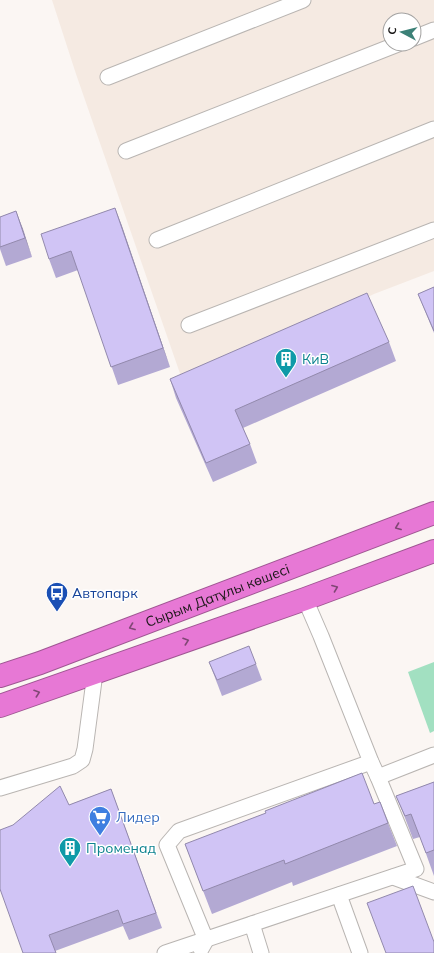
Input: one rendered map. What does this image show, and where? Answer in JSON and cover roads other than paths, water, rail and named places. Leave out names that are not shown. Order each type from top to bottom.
[{"type":"highway","name":"Сырым Датұлы көшесі","points":[[0,676],[40,663],[434,513]]},
{"type":"highway","points":[[0,706],[305,599],[434,550]]},
{"type":"lane","points":[[108,77],[303,0]]},
{"type":"lane","points":[[422,35],[434,30]]},
{"type":"lane","points":[[126,151],[382,50]]},
{"type":"lane","points":[[157,240],[434,130]]},
{"type":"lane","points":[[189,325],[434,230]]},
{"type":"lane","points":[[166,953],[416,869],[305,599]]},
{"type":"lane","points":[[0,788],[73,766],[82,760],[85,749],[95,673]]},
{"type":"lane","points":[[378,777],[434,755]]},
{"type":"lane","points":[[206,940],[167,845],[179,831],[371,762]]},
{"type":"lane","points":[[393,877],[434,892]]},
{"type":"lane","points":[[339,895],[360,953]]},
{"type":"lane","points":[[252,924],[261,953]]},
{"type":"lane","points":[[198,953],[206,940]]},
{"type":"place","name":"КиВ","points":[[286,378]]},
{"type":"place","name":"Автопарк","points":[[57,612]]},
{"type":"place","name":"Лидер","points":[[100,836]]},
{"type":"place","name":"Променад","points":[[70,868]]}]
